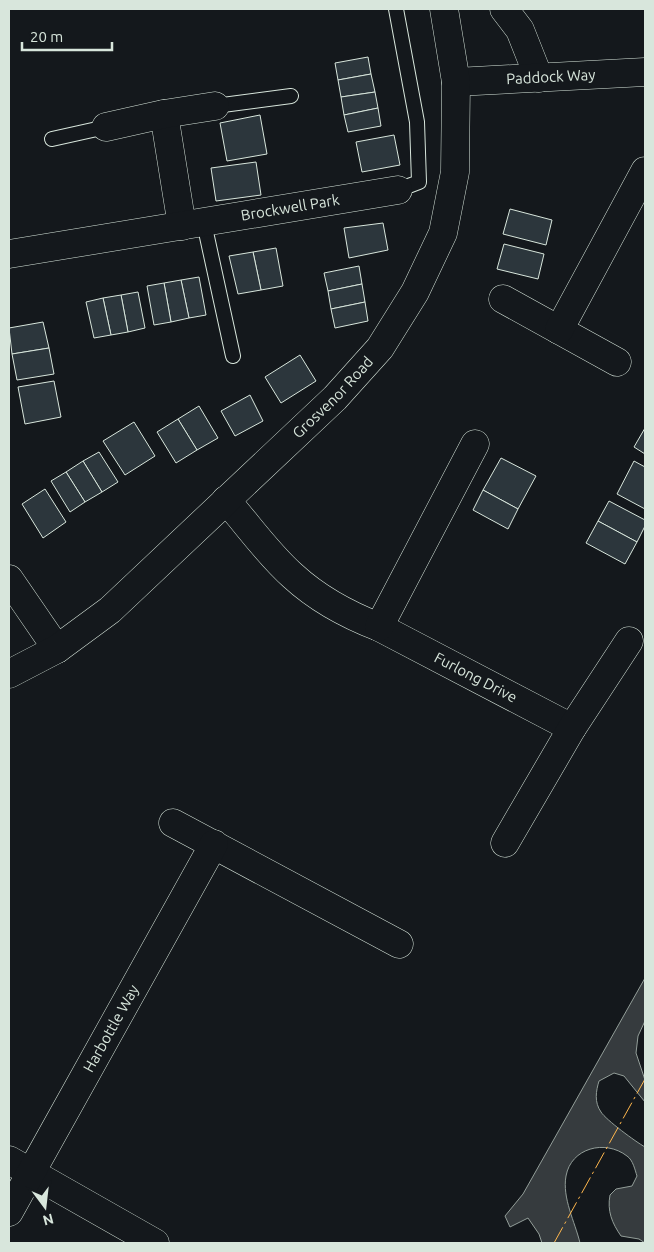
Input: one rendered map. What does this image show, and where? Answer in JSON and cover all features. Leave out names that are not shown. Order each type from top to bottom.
[{"type":"street","name":"Grosvenor Road","points":[[9,674],[57,649],[110,610],[342,391],[380,348],[415,292],[443,233],[455,172],[456,82],[444,9]]},
{"type":"street","points":[[504,9],[520,30],[539,78]]},
{"type":"street","name":"Paddock Way","points":[[456,82],[645,72]]},
{"type":"street","points":[[106,127],[164,114],[215,106]]},
{"type":"street","points":[[164,114],[193,224]]},
{"type":"street","points":[[559,330],[645,171]]},
{"type":"street","name":"Brockwell Park","points":[[9,254],[398,190]]},
{"type":"street","points":[[503,299],[617,362]]},
{"type":"street","points":[[379,626],[474,444]]},
{"type":"street","name":"Furlong Drive","points":[[226,500],[292,576],[318,596],[352,616],[379,626],[572,728]]},
{"type":"street","points":[[11,589],[57,649]]},
{"type":"street","points":[[505,843],[572,728],[628,642]]},
{"type":"street","points":[[173,823],[399,944]]},
{"type":"street","name":"Harbottle Way","points":[[9,1212],[20,1166],[214,844]]},
{"type":"street","points":[[20,1166],[155,1243]]},
{"type":"lane","points":[[396,9],[417,122],[419,182],[398,190]]},
{"type":"lane","points":[[215,106],[291,96]]},
{"type":"lane","points":[[52,139],[106,127]]},
{"type":"lane","points":[[193,224],[233,356]]},
{"type":"shaded area","points":[[645,978],[645,1021],[638,1036],[636,1053],[645,1080],[645,1102],[624,1076],[614,1073],[599,1081],[596,1096],[597,1104],[604,1116],[645,1147],[645,1243],[639,1239],[621,1236],[610,1212],[610,1195],[616,1189],[632,1186],[637,1176],[632,1163],[627,1156],[618,1151],[599,1147],[582,1153],[575,1159],[569,1166],[566,1176],[567,1201],[580,1243],[542,1243],[539,1234],[528,1218],[510,1227],[505,1216],[523,1194]]},
{"type":"building","points":[[368,57],[371,74],[338,80],[335,63]]},
{"type":"building","points":[[371,74],[375,92],[341,97],[338,80]]},
{"type":"building","points":[[375,92],[378,108],[344,115],[341,97]]},
{"type":"building","points":[[378,108],[381,126],[348,132],[344,115]]},
{"type":"building","points":[[260,115],[267,154],[227,161],[220,123]]},
{"type":"building","points":[[394,135],[400,165],[362,172],[356,142]]},
{"type":"building","points":[[256,162],[261,195],[216,201],[211,168]]},
{"type":"building","points":[[510,209],[552,220],[546,245],[503,234]]},
{"type":"building","points":[[383,223],[388,250],[349,258],[344,228]]},
{"type":"building","points":[[504,244],[544,254],[538,279],[497,269]]},
{"type":"building","points":[[276,248],[283,286],[261,290],[253,252]]},
{"type":"building","points":[[253,252],[261,290],[238,294],[229,256]]},
{"type":"building","points":[[359,266],[362,284],[328,291],[324,273]]},
{"type":"building","points":[[199,277],[206,315],[189,318],[181,280]]},
{"type":"building","points":[[181,280],[189,318],[171,322],[164,283]]},
{"type":"building","points":[[164,283],[171,322],[154,325],[147,286]]},
{"type":"building","points":[[362,284],[365,302],[331,309],[328,291]]},
{"type":"building","points":[[138,292],[145,328],[128,332],[121,295]]},
{"type":"building","points":[[121,295],[128,332],[111,335],[103,298]]},
{"type":"building","points":[[103,298],[111,335],[94,338],[86,302]]},
{"type":"building","points":[[365,302],[368,321],[335,328],[331,309]]},
{"type":"building","points":[[43,322],[49,348],[12,354],[9,328]]},
{"type":"building","points":[[49,348],[54,374],[17,380],[12,354]]},
{"type":"building","points":[[300,355],[316,381],[281,403],[265,377]]},
{"type":"building","points":[[54,381],[61,417],[25,424],[18,387]]},
{"type":"building","points":[[250,395],[263,421],[235,436],[221,411]]},
{"type":"building","points":[[199,406],[218,438],[197,450],[178,419]]},
{"type":"building","points":[[178,419],[197,450],[176,463],[157,432]]},
{"type":"building","points":[[134,422],[155,456],[125,475],[103,441]]},
{"type":"building","points":[[645,428],[645,454],[634,447]]},
{"type":"building","points":[[99,452],[118,482],[102,492],[83,461]]},
{"type":"building","points":[[501,458],[536,476],[518,509],[483,490]]},
{"type":"building","points":[[83,461],[102,492],[85,502],[66,472]]},
{"type":"building","points":[[634,461],[645,467],[645,509],[617,494]]},
{"type":"building","points":[[66,472],[85,502],[70,512],[51,481]]},
{"type":"building","points":[[45,489],[66,522],[43,538],[22,504]]},
{"type":"building","points":[[483,490],[518,509],[508,529],[473,510]]},
{"type":"building","points":[[609,501],[645,520],[645,526],[637,542],[598,521]]},
{"type":"building","points":[[598,521],[637,542],[625,564],[586,543]]},
{"type":"power","points":[[554,1243],[645,1079]]}]
